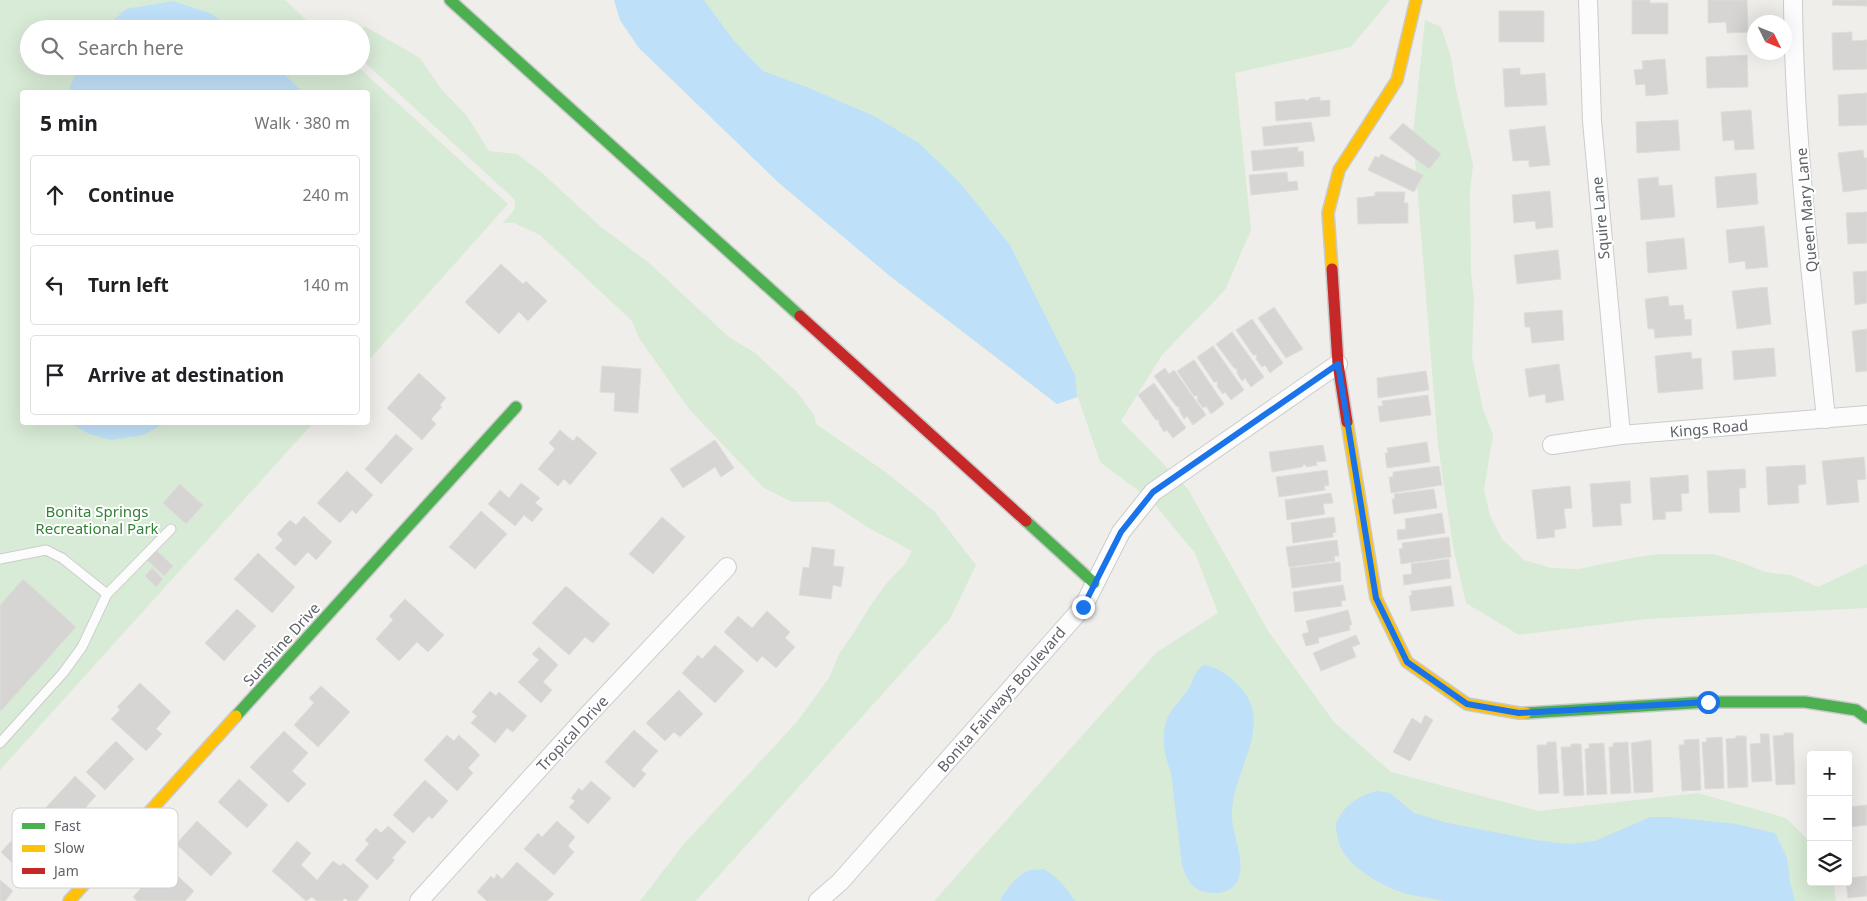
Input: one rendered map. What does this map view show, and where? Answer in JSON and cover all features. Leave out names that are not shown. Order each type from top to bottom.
[{"type":"street","points":[[450,0],[1094,583]]},
{"type":"street","points":[[1416,0],[1397,80],[1339,170],[1328,213],[1338,364],[1376,598],[1407,662],[1467,704],[1519,713],[1708,702],[1805,702],[1856,710],[1867,718]]},
{"type":"street","name":"Squire Lane","points":[[1588,0],[1592,121],[1621,436]]},
{"type":"street","name":"Queen Mary Lane","points":[[1794,0],[1800,163],[1826,419]]},
{"type":"street","name":"Bonita Fairways Boulevard","points":[[818,901],[840,882],[1083,607],[1121,532],[1153,492],[1338,364]]},
{"type":"street","name":"Sunshine Drive","points":[[153,808],[516,407]]},
{"type":"street","name":"Kings Road","points":[[1552,445],[1621,436],[1867,415]]},
{"type":"street","name":"Tropical Drive","points":[[419,901],[586,717],[727,567]]},
{"type":"street","name":"Sunshine Drive","points":[[69,901],[81,888]]},
{"type":"lane","points":[[0,743],[73,660],[82,647],[107,594],[171,529]]},
{"type":"lane","points":[[0,559],[46,550],[62,558],[107,594]]},
{"type":"green space","name":"Bonita Springs Recreational Park","points":[[0,0],[285,0],[306,20],[20,20],[20,75],[367,75],[508,204],[370,359],[370,90],[20,90],[20,425],[311,425],[0,770]]},
{"type":"green space","points":[[614,0],[1390,0],[1351,47],[1235,73],[1251,230],[1225,290],[1162,355],[1121,421],[1188,489],[1268,631],[1334,722],[1391,772],[1538,811],[1698,793],[1786,818],[1807,839],[1807,886],[1834,886],[1836,901],[934,901],[1157,652],[1218,613],[1195,553],[1152,501],[1100,462],[1078,397],[1057,404],[890,276],[779,183],[639,48],[620,20]]},
{"type":"green space","points":[[1425,20],[1441,27],[1451,57],[1455,85],[1473,165],[1470,191],[1471,272],[1474,300],[1472,357],[1483,409],[1493,435],[1484,490],[1490,516],[1502,539],[1524,560],[1551,568],[1579,569],[1659,554],[1714,554],[1765,572],[1791,575],[1818,587],[1867,564],[1867,608],[1646,619],[1519,635],[1466,603],[1453,547],[1438,445],[1413,135]]},
{"type":"green space","points":[[370,29],[420,58],[442,90],[467,116],[489,151],[517,154],[540,171],[601,227],[648,262],[730,338],[754,352],[797,392],[814,415],[816,424],[887,473],[934,511],[976,565],[950,619],[696,901],[640,901],[683,845],[796,723],[829,678],[839,654],[870,606],[886,584],[905,564],[912,551],[869,528],[829,502],[792,502],[764,488],[689,409],[639,338],[632,321],[540,235],[514,223],[503,223],[514,208],[515,202],[513,198],[370,67]]},
{"type":"water","points":[[614,0],[704,0],[734,41],[763,71],[809,88],[874,116],[919,143],[961,184],[1010,245],[1075,375],[1077,397],[1057,404],[890,276],[779,183],[639,48],[620,20]]},
{"type":"water","points":[[173,1],[212,14],[219,20],[113,20],[126,9]]},
{"type":"water","points":[[75,75],[285,75],[301,90],[69,90]]},
{"type":"water","points":[[73,425],[161,425],[144,435],[111,440],[89,434]]},
{"type":"water","points":[[1203,665],[1213,667],[1222,672],[1238,685],[1249,699],[1253,714],[1250,746],[1234,795],[1232,811],[1233,829],[1240,857],[1240,874],[1233,887],[1216,893],[1203,892],[1193,886],[1182,866],[1171,772],[1164,746],[1167,719]]},
{"type":"water","points":[[1377,791],[1390,793],[1414,813],[1448,823],[1535,840],[1569,844],[1595,841],[1650,817],[1670,817],[1736,824],[1775,833],[1787,858],[1795,901],[1443,901],[1407,894],[1386,886],[1367,875],[1350,861],[1339,844],[1336,824],[1341,814],[1354,801]]},
{"type":"water","points":[[1044,869],[1061,883],[1075,901],[1000,901],[1011,884],[1023,874],[1029,870]]},
{"type":"building","points":[[1632,0],[1668,3],[1668,34],[1632,34]]},
{"type":"building","points":[[1708,0],[1747,0],[1747,32],[1727,33],[1726,22],[1708,23]]},
{"type":"building","points":[[1833,0],[1867,0],[1867,6],[1832,5]]},
{"type":"building","points":[[1499,11],[1544,11],[1544,42],[1499,42]]},
{"type":"building","points":[[1852,32],[1852,41],[1867,40],[1867,69],[1833,70],[1832,33]]},
{"type":"building","points":[[1747,55],[1748,87],[1707,88],[1706,57]]},
{"type":"building","points":[[1665,59],[1668,94],[1646,96],[1645,84],[1636,85],[1634,70],[1643,69],[1642,61]]},
{"type":"building","points":[[1520,68],[1520,75],[1545,73],[1547,105],[1505,107],[1503,69]]},
{"type":"building","points":[[1867,93],[1867,125],[1839,126],[1838,95]]},
{"type":"building","points":[[1320,97],[1320,101],[1330,100],[1330,116],[1276,121],[1275,102],[1304,99],[1307,101],[1310,98]]},
{"type":"building","points":[[1751,110],[1754,149],[1735,150],[1734,140],[1723,141],[1721,112]]},
{"type":"building","points":[[1678,120],[1680,150],[1637,153],[1636,122]]},
{"type":"building","points":[[1311,122],[1315,141],[1264,146],[1262,127]]},
{"type":"building","points":[[1403,123],[1441,154],[1429,169],[1389,138]]},
{"type":"building","points":[[1545,126],[1550,165],[1529,167],[1529,160],[1513,161],[1509,130]]},
{"type":"building","points":[[1298,147],[1298,152],[1303,151],[1304,166],[1253,171],[1251,151]]},
{"type":"building","points":[[1863,150],[1864,158],[1867,158],[1867,189],[1843,192],[1838,153]]},
{"type":"building","points":[[1381,154],[1423,175],[1414,192],[1368,170],[1375,156],[1379,158]]},
{"type":"building","points":[[1287,172],[1288,182],[1297,181],[1298,190],[1251,195],[1249,175]]},
{"type":"building","points":[[1756,173],[1758,204],[1717,208],[1715,177]]},
{"type":"building","points":[[1658,177],[1659,186],[1672,185],[1675,217],[1641,220],[1638,179]]},
{"type":"building","points":[[1550,191],[1553,227],[1536,229],[1535,221],[1514,223],[1512,195]]},
{"type":"building","points":[[1375,192],[1405,192],[1404,203],[1408,203],[1408,223],[1358,224],[1357,198],[1375,196]]},
{"type":"building","points":[[1867,212],[1867,243],[1848,244],[1846,213]]},
{"type":"building","points":[[1764,226],[1768,267],[1746,269],[1745,261],[1729,263],[1726,230]]},
{"type":"building","points":[[1684,238],[1687,269],[1648,273],[1646,242]]},
{"type":"building","points":[[1558,250],[1561,279],[1517,284],[1514,255]]},
{"type":"building","points":[[501,264],[523,284],[526,281],[547,301],[528,321],[519,312],[499,334],[465,302]]},
{"type":"building","points":[[1867,271],[1867,303],[1855,305],[1853,272]]},
{"type":"building","points":[[1767,287],[1771,324],[1737,329],[1732,291]]},
{"type":"building","points":[[1668,296],[1669,306],[1683,305],[1685,320],[1691,319],[1692,335],[1655,338],[1654,329],[1648,329],[1645,299]]},
{"type":"building","points":[[1274,307],[1303,349],[1286,358],[1258,318]]},
{"type":"building","points":[[1562,310],[1564,340],[1532,343],[1530,327],[1525,327],[1524,313]]},
{"type":"building","points":[[1252,319],[1283,363],[1270,373],[1265,365],[1262,367],[1256,359],[1257,355],[1253,355],[1236,330]]},
{"type":"building","points":[[1867,329],[1867,371],[1856,372],[1852,331]]},
{"type":"building","points":[[1232,332],[1264,377],[1251,387],[1245,378],[1242,381],[1237,373],[1237,369],[1234,368],[1216,344]]},
{"type":"building","points":[[1213,346],[1244,390],[1231,400],[1225,392],[1223,394],[1217,386],[1218,382],[1214,382],[1197,357]]},
{"type":"building","points":[[1774,348],[1776,376],[1734,380],[1732,351]]},
{"type":"building","points":[[1691,352],[1692,359],[1701,358],[1703,389],[1658,393],[1655,356]]},
{"type":"building","points":[[1194,360],[1224,404],[1211,414],[1206,406],[1203,408],[1197,400],[1198,396],[1194,396],[1177,371]]},
{"type":"building","points":[[1559,364],[1564,400],[1546,403],[1545,394],[1529,397],[1525,369]]},
{"type":"building","points":[[602,366],[641,369],[638,413],[614,411],[615,393],[600,392]]},
{"type":"building","points":[[1165,368],[1169,374],[1174,370],[1206,415],[1193,425],[1187,416],[1184,419],[1179,407],[1176,406],[1154,376]]},
{"type":"building","points":[[1426,371],[1429,390],[1378,398],[1377,378]]},
{"type":"building","points":[[419,373],[446,398],[440,405],[442,407],[431,419],[436,424],[422,440],[387,408]]},
{"type":"building","points":[[1154,383],[1186,428],[1173,438],[1167,430],[1164,432],[1159,424],[1159,420],[1156,420],[1138,395]]},
{"type":"building","points":[[1428,395],[1431,415],[1380,422],[1378,406],[1383,406],[1382,401]]},
{"type":"building","points":[[560,430],[573,441],[577,436],[597,453],[570,485],[564,479],[558,486],[538,469],[555,449],[549,443]]},
{"type":"building","points":[[396,434],[413,449],[381,484],[365,469]]},
{"type":"building","points":[[715,440],[734,468],[721,477],[715,467],[683,488],[670,469]]},
{"type":"building","points":[[1427,442],[1430,462],[1387,468],[1385,453],[1388,453],[1387,448]]},
{"type":"building","points":[[1323,445],[1326,461],[1316,462],[1317,465],[1307,467],[1304,464],[1302,467],[1272,472],[1269,452]]},
{"type":"building","points":[[1864,457],[1866,479],[1857,480],[1859,502],[1827,505],[1822,461]]},
{"type":"building","points":[[1805,465],[1806,484],[1798,485],[1799,503],[1768,505],[1766,467]]},
{"type":"building","points":[[1439,466],[1442,485],[1391,493],[1389,477],[1393,477],[1393,472]]},
{"type":"building","points":[[1745,469],[1746,488],[1739,488],[1740,512],[1709,513],[1707,471]]},
{"type":"building","points":[[1327,470],[1329,485],[1324,486],[1325,490],[1279,497],[1276,477]]},
{"type":"building","points":[[347,471],[373,495],[356,514],[352,510],[340,523],[317,503]]},
{"type":"building","points":[[1688,475],[1689,493],[1681,494],[1682,511],[1665,512],[1666,519],[1653,520],[1650,478]]},
{"type":"building","points":[[1630,481],[1631,503],[1620,504],[1622,525],[1593,527],[1590,484]]},
{"type":"building","points":[[521,483],[540,498],[535,503],[543,509],[532,522],[524,515],[515,526],[488,504],[500,490],[509,498]]},
{"type":"building","points":[[180,484],[203,505],[186,524],[163,503]]},
{"type":"building","points":[[1570,486],[1572,508],[1564,509],[1566,528],[1554,530],[1555,537],[1537,539],[1532,490]]},
{"type":"building","points":[[1434,489],[1437,508],[1394,514],[1392,499],[1395,499],[1394,494]]},
{"type":"building","points":[[1331,493],[1333,503],[1323,504],[1325,514],[1287,520],[1285,500]]},
{"type":"building","points":[[481,511],[507,534],[475,569],[449,547]]},
{"type":"building","points":[[1442,513],[1445,533],[1398,540],[1397,530],[1406,529],[1405,519]]},
{"type":"building","points":[[304,516],[332,542],[316,560],[308,552],[295,566],[275,548],[283,540],[277,534],[290,520],[296,525]]},
{"type":"building","points":[[662,517],[685,537],[653,574],[629,554]]},
{"type":"building","points":[[1334,517],[1336,532],[1333,533],[1333,537],[1293,543],[1291,523]]},
{"type":"building","points":[[1449,537],[1451,557],[1401,564],[1399,549],[1403,548],[1402,543]]},
{"type":"building","points":[[1337,540],[1339,556],[1334,556],[1335,561],[1289,567],[1286,547]]},
{"type":"building","points":[[812,547],[835,550],[833,566],[844,567],[841,587],[833,585],[831,599],[799,595],[803,567],[809,568]]},
{"type":"building","points":[[155,549],[173,566],[164,576],[146,559]]},
{"type":"building","points":[[258,553],[295,587],[272,613],[234,579]]},
{"type":"building","points":[[1449,559],[1451,578],[1404,585],[1403,575],[1412,574],[1411,564]]},
{"type":"building","points":[[1340,562],[1341,581],[1292,588],[1290,568]]},
{"type":"building","points":[[152,568],[163,579],[156,587],[145,576]]},
{"type":"building","points":[[23,579],[76,627],[0,712],[0,605]]},
{"type":"building","points":[[1343,585],[1346,600],[1341,601],[1342,606],[1295,612],[1293,592]]},
{"type":"building","points":[[566,586],[610,624],[593,643],[585,637],[569,655],[532,623]]},
{"type":"building","points":[[1451,586],[1454,606],[1411,611],[1409,596],[1412,595],[1411,591]]},
{"type":"building","points":[[405,599],[444,635],[428,652],[417,642],[399,661],[376,639],[393,620],[389,616]]},
{"type":"building","points":[[237,609],[256,626],[224,661],[205,643]]},
{"type":"building","points":[[1348,610],[1352,625],[1349,625],[1350,630],[1318,638],[1319,643],[1306,646],[1302,634],[1309,632],[1306,621]]},
{"type":"building","points":[[767,611],[790,632],[785,638],[795,647],[776,668],[762,656],[757,662],[724,632],[738,616],[752,628]]},
{"type":"building","points":[[1356,635],[1360,644],[1352,647],[1356,657],[1321,671],[1313,653]]},
{"type":"building","points":[[715,645],[744,671],[715,703],[682,673],[698,655],[702,659]]},
{"type":"building","points":[[539,647],[558,665],[543,682],[552,690],[541,703],[518,682],[539,660],[532,654]]},
{"type":"building","points":[[140,683],[171,712],[156,729],[162,734],[146,751],[111,719],[120,710],[117,707]]},
{"type":"building","points":[[321,686],[350,712],[318,747],[294,725],[314,703],[309,698]]},
{"type":"building","points":[[679,690],[703,714],[680,737],[674,732],[665,741],[646,723]]},
{"type":"building","points":[[490,691],[496,696],[499,692],[527,716],[513,732],[507,728],[495,743],[471,723],[477,716],[472,712]]},
{"type":"building","points":[[1425,715],[1433,720],[1410,761],[1393,752],[1412,718],[1421,724]]},
{"type":"building","points":[[634,730],[658,751],[641,770],[646,774],[634,788],[605,762]]},
{"type":"building","points":[[284,731],[308,753],[292,771],[306,784],[288,803],[250,767]]},
{"type":"building","points":[[1784,733],[1793,733],[1795,784],[1776,785],[1773,736],[1784,735]]},
{"type":"building","points":[[1760,734],[1769,734],[1772,781],[1752,782],[1750,744],[1761,743]]},
{"type":"building","points":[[447,735],[454,741],[459,735],[480,755],[468,768],[473,773],[457,791],[424,760]]},
{"type":"building","points":[[1736,736],[1746,736],[1748,787],[1728,788],[1726,739],[1736,738]]},
{"type":"building","points":[[1722,737],[1724,788],[1705,789],[1702,742],[1707,742],[1706,738]]},
{"type":"building","points":[[1699,739],[1701,790],[1682,791],[1679,745],[1684,745],[1684,740]]},
{"type":"building","points":[[1651,740],[1653,792],[1634,793],[1631,743]]},
{"type":"building","points":[[116,741],[134,759],[105,790],[86,772]]},
{"type":"building","points":[[1547,742],[1556,742],[1559,793],[1539,794],[1537,745],[1547,745]]},
{"type":"building","points":[[1628,742],[1631,793],[1611,794],[1609,747],[1613,747],[1613,743]]},
{"type":"building","points":[[1604,743],[1607,794],[1587,795],[1585,749],[1589,748],[1589,744]]},
{"type":"building","points":[[1571,744],[1581,744],[1584,795],[1564,796],[1561,747],[1571,747]]},
{"type":"building","points":[[75,776],[96,796],[85,808],[46,808]]},
{"type":"building","points":[[239,779],[268,805],[247,828],[218,802]]},
{"type":"building","points":[[425,780],[448,801],[432,819],[429,816],[413,833],[393,815]]},
{"type":"building","points":[[591,781],[611,798],[588,824],[569,807],[575,801],[571,798],[579,788],[582,791]]},
{"type":"building","points":[[1867,805],[1867,825],[1852,827],[1852,807]]},
{"type":"building","points":[[197,821],[232,853],[211,876],[178,846],[178,842]]},
{"type":"building","points":[[557,821],[575,837],[568,846],[574,852],[554,875],[524,849],[538,833],[542,837]]},
{"type":"building","points":[[388,826],[406,842],[392,858],[395,860],[377,880],[355,860],[369,844],[365,840],[376,828],[381,833]]},
{"type":"building","points":[[12,840],[12,863],[1,852]]},
{"type":"building","points":[[297,841],[311,853],[301,865],[317,880],[333,861],[340,866],[343,863],[369,886],[357,901],[348,901],[345,898],[342,901],[317,901],[312,897],[306,901],[272,871]]},
{"type":"building","points":[[517,862],[554,894],[547,901],[487,901],[477,892],[491,876],[494,879],[497,874],[502,879]]},
{"type":"building","points":[[178,876],[194,891],[185,901],[137,901],[133,897],[141,888],[178,888]]},
{"type":"building","points":[[1867,876],[1867,896],[1848,898],[1846,886],[1852,886],[1852,878]]},
{"type":"building","points":[[0,880],[13,891],[5,901],[0,901]]},
{"type":"traffic: fast","points":[[450,0],[800,316]]},
{"type":"traffic: fast","points":[[236,716],[516,407]]},
{"type":"traffic: fast","points":[[1026,521],[1094,583]]},
{"type":"traffic: fast","points":[[1526,713],[1708,702],[1805,702],[1856,710],[1867,718]]},
{"type":"traffic: slow","points":[[1332,269],[1328,213],[1339,170],[1397,80],[1416,0]]},
{"type":"traffic: slow","points":[[1347,422],[1376,598],[1407,662],[1467,704],[1526,713]]},
{"type":"traffic: slow","points":[[153,808],[236,716]]},
{"type":"traffic: slow","points":[[69,901],[81,888]]},
{"type":"traffic: jam","points":[[1332,269],[1338,364],[1347,422]]},
{"type":"traffic: jam","points":[[800,316],[1026,521]]},
{"type":"route","points":[[1083,607],[1121,532],[1153,492],[1338,364],[1376,598],[1407,662],[1467,704],[1519,713],[1708,702]]}]
